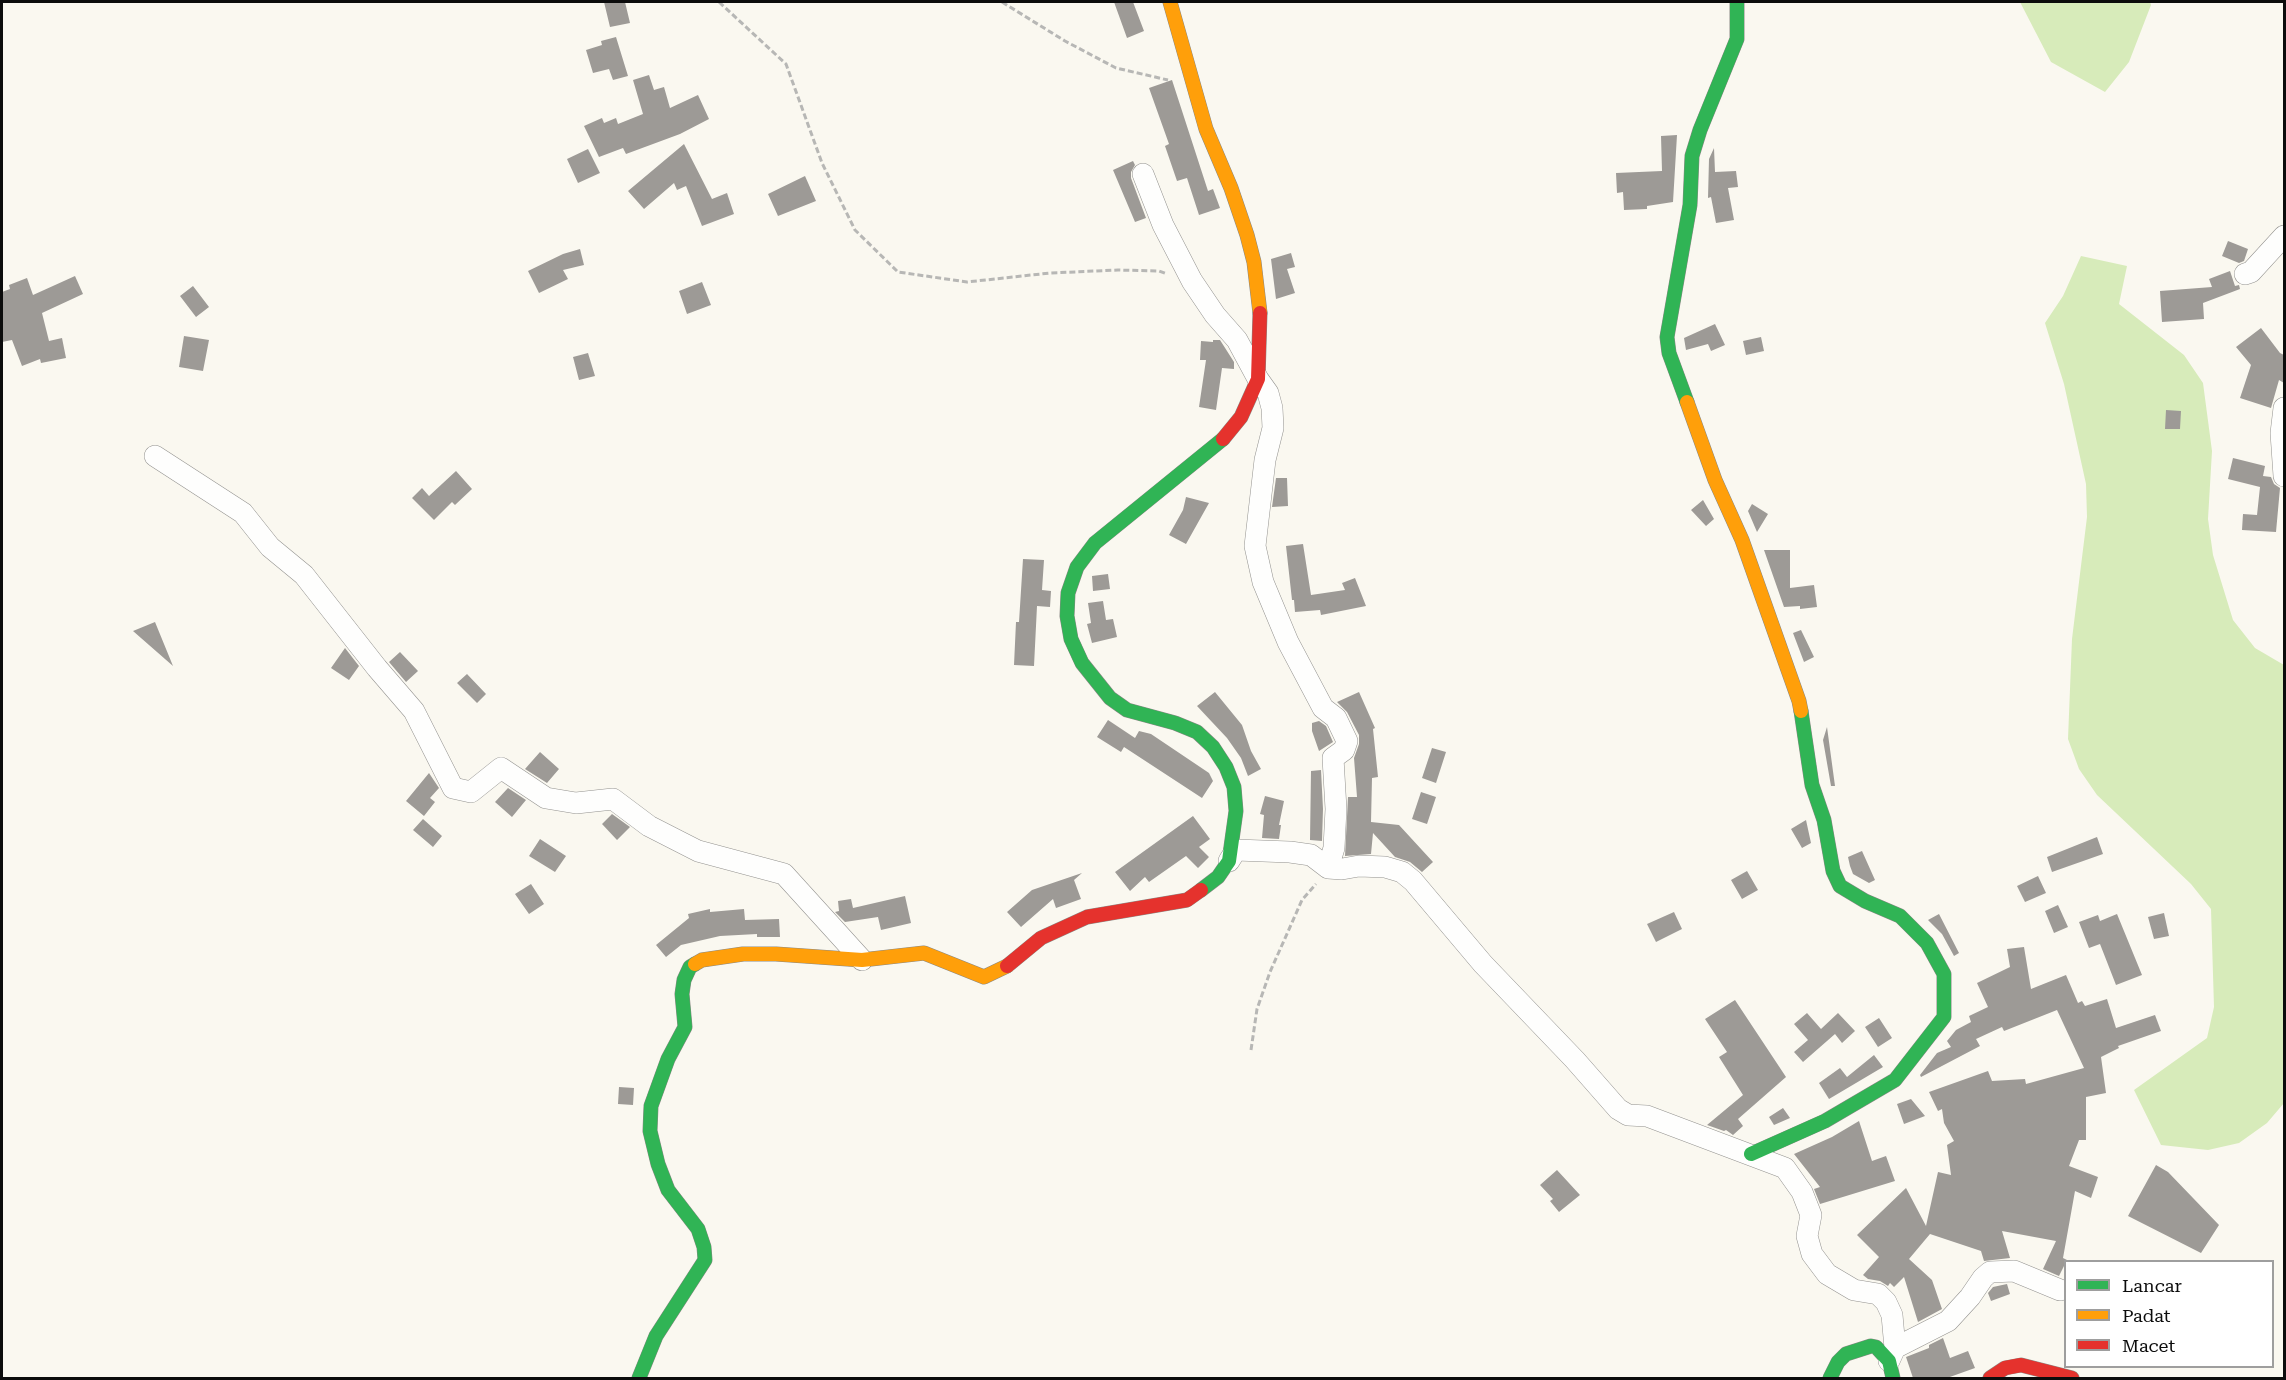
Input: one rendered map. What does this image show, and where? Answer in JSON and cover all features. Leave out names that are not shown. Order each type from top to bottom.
[{"type":"street","points":[[1170,2],[1206,129],[1231,188],[1254,262],[1261,324],[1258,380],[1241,417],[1219,444],[1095,543],[1077,567],[1068,593],[1067,616],[1071,639],[1082,663],[1110,698],[1127,710],[1175,723],[1197,732],[1213,747],[1226,766],[1234,787],[1236,811],[1229,861]]},
{"type":"street","points":[[1737,2],[1737,39],[1700,130],[1692,156],[1690,205],[1667,337],[1669,353],[1715,480],[1742,540],[1799,701],[1812,785],[1824,820],[1833,871],[1840,886],[1865,901],[1900,916],[1927,943],[1944,974],[1944,1017],[1895,1080],[1825,1120],[1751,1154]]},
{"type":"street","points":[[1143,174],[1163,225],[1192,282],[1215,315],[1237,340],[1258,380],[1268,393],[1272,408],[1273,428],[1265,460],[1255,546],[1256,555],[1263,582],[1288,642],[1323,708],[1336,718],[1347,741],[1344,750],[1333,758],[1336,809],[1334,848],[1328,868]]},
{"type":"street","points":[[2245,274],[2251,272],[2284,236]]},
{"type":"street","points":[[2284,408],[2281,433],[2284,477]]},
{"type":"street","points":[[155,456],[243,513],[270,547],[304,575],[377,669],[414,711],[453,788],[471,792],[501,768],[546,798],[576,803],[614,800],[649,826],[698,851],[784,874],[862,960]]},
{"type":"street","points":[[639,1378],[656,1336],[705,1260],[704,1247],[698,1229],[668,1190],[658,1164],[650,1131],[651,1106],[668,1059],[686,1027],[682,994],[684,980],[690,967],[702,960],[743,954],[862,960],[924,953],[984,977],[998,972],[1041,938],[1087,917],[1187,900],[1218,877],[1236,850],[1311,855],[1328,868],[1385,867],[1402,872],[1413,880],[1483,964],[1575,1060],[1618,1109],[1628,1115],[1647,1116],[1785,1168],[1802,1192],[1811,1215],[1807,1236],[1812,1254],[1827,1274],[1854,1290],[1878,1294],[1886,1302],[1892,1315],[1892,1363]]},
{"type":"street","points":[[1892,1363],[1948,1321],[1990,1272],[2014,1271],[2060,1290]]},
{"type":"street","points":[[1830,1378],[1838,1362],[1846,1354],[1871,1346],[1876,1347],[1892,1363]]},
{"type":"street","points":[[1990,1378],[2005,1368],[2021,1365],[2072,1378]]},
{"type":"path","points":[[719,2],[786,64],[822,163],[855,230],[898,272],[967,282],[1050,273],[1159,271],[1192,282]]},
{"type":"path","points":[[1002,2],[1065,41],[1116,68],[1194,86]]},
{"type":"path","points":[[1251,1050],[1257,1009],[1270,972],[1302,900],[1328,868]]},
{"type":"green space","points":[[2020,2],[2150,2],[2151,5],[2129,62],[2105,92],[2051,62]]},
{"type":"green space","points":[[2081,256],[2127,266],[2119,304],[2184,355],[2203,383],[2212,451],[2208,519],[2213,555],[2233,620],[2255,648],[2284,665],[2284,1103],[2267,1123],[2239,1143],[2208,1150],[2161,1145],[2134,1090],[2207,1038],[2214,1007],[2211,909],[2191,884],[2097,795],[2079,769],[2068,739],[2072,639],[2087,517],[2086,484],[2064,384],[2045,323],[2063,296]]},
{"type":"building","points":[[604,2],[625,2],[630,23],[610,27]]},
{"type":"building","points":[[1114,2],[1133,2],[1144,31],[1127,38]]},
{"type":"building","points":[[616,37],[628,76],[613,80],[609,69],[593,73],[586,50],[602,45],[601,41]]},
{"type":"building","points":[[649,75],[654,90],[664,87],[670,108],[698,95],[709,119],[680,134],[626,154],[623,148],[599,157],[584,126],[602,118],[604,123],[616,118],[618,124],[643,114],[633,80]]},
{"type":"building","points":[[1172,80],[1208,191],[1213,189],[1220,208],[1199,215],[1187,178],[1177,181],[1165,146],[1169,144],[1149,88]]},
{"type":"building","points":[[1677,135],[1673,202],[1647,206],[1647,209],[1624,210],[1623,192],[1617,193],[1616,173],[1662,171],[1661,136]]},
{"type":"building","points":[[684,144],[712,199],[727,193],[734,214],[702,226],[686,186],[677,190],[674,183],[644,209],[628,191]]},
{"type":"building","points":[[1714,148],[1715,172],[1736,171],[1738,187],[1728,188],[1734,220],[1716,223],[1711,197],[1708,198],[1709,159]]},
{"type":"building","points":[[588,149],[600,173],[578,183],[567,159]]},
{"type":"building","points":[[1133,161],[1135,165],[1131,178],[1146,218],[1135,222],[1113,170]]},
{"type":"building","points":[[805,176],[816,201],[778,216],[768,194]]},
{"type":"building","points":[[2228,241],[2248,249],[2244,261],[2239,263],[2222,256]]},
{"type":"building","points":[[580,249],[584,265],[563,270],[568,279],[539,293],[528,271],[563,254]]},
{"type":"building","points":[[1291,253],[1295,267],[1287,269],[1295,293],[1276,299],[1271,259]]},
{"type":"building","points":[[2230,271],[2235,286],[2239,285],[2240,289],[2203,303],[2204,319],[2162,322],[2160,291],[2212,287],[2209,279]]},
{"type":"building","points":[[75,276],[83,294],[42,313],[49,341],[62,338],[66,358],[41,363],[40,359],[22,366],[12,340],[2,342],[2,292],[10,289],[9,285],[27,278],[33,295]]},
{"type":"building","points":[[702,282],[711,305],[687,314],[679,291]]},
{"type":"building","points":[[193,286],[209,307],[196,317],[180,296]]},
{"type":"building","points":[[1715,324],[1725,345],[1711,351],[1708,344],[1686,350],[1684,338]]},
{"type":"building","points":[[2261,328],[2284,355],[2284,383],[2279,380],[2271,408],[2240,398],[2251,365],[2236,347]]},
{"type":"building","points":[[184,336],[209,340],[203,371],[179,367]]},
{"type":"building","points":[[1761,337],[1764,351],[1746,355],[1743,341]]},
{"type":"building","points":[[1213,340],[1220,340],[1234,362],[1234,369],[1222,368],[1216,410],[1199,407],[1206,360],[1200,360],[1201,341],[1213,342]]},
{"type":"building","points":[[588,353],[595,376],[579,380],[573,357]]},
{"type":"building","points":[[2166,410],[2181,411],[2180,429],[2165,429]]},
{"type":"building","points":[[2233,458],[2265,466],[2263,476],[2271,477],[2274,484],[2280,488],[2276,532],[2242,530],[2243,514],[2257,515],[2260,487],[2228,479]]},
{"type":"building","points":[[456,471],[472,489],[455,505],[452,502],[434,520],[412,498],[422,488],[429,496]]},
{"type":"building","points":[[1276,478],[1287,478],[1288,506],[1272,507]]},
{"type":"building","points":[[1186,497],[1209,503],[1186,544],[1169,535],[1183,510]]},
{"type":"building","points":[[1703,500],[1714,519],[1706,526],[1691,510]]},
{"type":"building","points":[[1752,504],[1768,514],[1757,532],[1748,511]]},
{"type":"building","points":[[1303,544],[1311,595],[1345,590],[1342,583],[1355,578],[1366,606],[1321,615],[1320,610],[1295,612],[1286,546]]},
{"type":"building","points":[[1764,550],[1790,550],[1790,588],[1814,585],[1817,607],[1800,609],[1800,606],[1784,607]]},
{"type":"building","points":[[1023,559],[1044,560],[1042,590],[1051,591],[1050,607],[1037,606],[1034,666],[1014,665]]},
{"type":"building","points":[[1108,574],[1110,589],[1093,591],[1092,576]]},
{"type":"building","points":[[1103,601],[1106,620],[1113,619],[1117,637],[1092,643],[1087,624],[1091,623],[1088,603]]},
{"type":"building","points":[[155,622],[173,666],[133,631]]},
{"type":"building","points":[[1801,630],[1814,657],[1804,662],[1793,633]]},
{"type":"building","points":[[345,648],[359,666],[349,680],[331,668]]},
{"type":"building","points":[[400,652],[418,671],[406,682],[389,662]]},
{"type":"building","points":[[467,674],[486,694],[477,703],[457,683]]},
{"type":"building","points":[[1215,692],[1242,725],[1251,751],[1261,769],[1248,776],[1241,758],[1227,738],[1197,706]]},
{"type":"building","points":[[1359,692],[1375,728],[1373,729],[1378,777],[1372,778],[1371,822],[1399,825],[1433,862],[1422,872],[1410,862],[1395,857],[1373,833],[1371,854],[1345,856],[1348,797],[1357,797],[1354,758],[1359,744],[1359,735],[1347,712],[1337,702]]},
{"type":"building","points":[[1108,720],[1135,738],[1139,731],[1151,734],[1209,773],[1213,781],[1202,798],[1124,747],[1121,752],[1097,737]]},
{"type":"building","points":[[1319,721],[1326,726],[1333,742],[1319,751],[1312,731],[1312,723]]},
{"type":"building","points":[[1827,727],[1835,786],[1831,786],[1823,740]]},
{"type":"building","points":[[1432,748],[1446,752],[1436,783],[1422,778]]},
{"type":"building","points":[[540,752],[559,769],[547,783],[525,769]]},
{"type":"building","points":[[1321,770],[1322,841],[1310,840],[1311,771]]},
{"type":"building","points":[[429,773],[439,788],[430,798],[435,802],[424,816],[406,801]]},
{"type":"building","points":[[508,788],[526,800],[512,817],[495,802]]},
{"type":"building","points":[[1421,792],[1436,797],[1427,824],[1412,819]]},
{"type":"building","points":[[1265,796],[1284,801],[1279,825],[1281,825],[1279,839],[1262,838],[1264,815],[1260,814]]},
{"type":"building","points":[[612,814],[630,827],[617,840],[602,824]]},
{"type":"building","points":[[1193,816],[1210,839],[1199,847],[1209,857],[1198,868],[1186,856],[1149,882],[1145,877],[1130,891],[1115,872]]},
{"type":"building","points":[[423,819],[442,836],[433,847],[413,830]]},
{"type":"building","points":[[1806,820],[1811,843],[1802,848],[1791,829]]},
{"type":"building","points":[[2097,837],[2103,854],[2052,872],[2047,857]]},
{"type":"building","points":[[540,839],[566,856],[555,872],[529,856]]},
{"type":"building","points":[[1862,851],[1875,880],[1869,883],[1853,874],[1848,857]]},
{"type":"building","points":[[1747,871],[1758,890],[1742,899],[1731,880]]},
{"type":"building","points":[[1082,873],[1074,880],[1081,899],[1056,908],[1053,899],[1021,927],[1007,912],[1032,890]]},
{"type":"building","points":[[2038,876],[2046,893],[2025,902],[2017,886]]},
{"type":"building","points":[[531,884],[544,904],[529,914],[515,894]]},
{"type":"building","points":[[905,896],[911,923],[881,930],[878,917],[845,922],[835,912],[839,911],[838,901],[851,899],[853,908]]},
{"type":"building","points":[[2058,905],[2068,927],[2054,933],[2045,911]]},
{"type":"building","points":[[710,909],[710,912],[744,909],[745,920],[779,919],[780,937],[757,937],[757,934],[720,936],[681,945],[666,957],[656,945],[689,918],[688,914]]},
{"type":"building","points":[[1674,912],[1682,929],[1656,942],[1647,924]]},
{"type":"building","points":[[2164,913],[2169,936],[2154,939],[2148,917]]},
{"type":"building","points":[[1939,914],[1959,953],[1954,956],[1942,934],[1928,920]]},
{"type":"building","points":[[2117,914],[2142,975],[2116,985],[2100,944],[2089,948],[2079,922],[2098,915],[2100,921]]},
{"type":"building","points":[[2024,947],[2031,989],[2066,975],[2078,1003],[2082,1001],[2085,1006],[2107,999],[2116,1028],[2155,1015],[2161,1031],[2118,1046],[2119,1048],[2101,1057],[2106,1093],[2086,1097],[2086,1140],[2079,1140],[2069,1166],[2098,1177],[2091,1198],[2075,1191],[2063,1258],[2067,1260],[2064,1260],[2059,1276],[2043,1269],[2056,1241],[2002,1231],[2010,1258],[1984,1261],[1981,1251],[1930,1234],[1909,1259],[1932,1280],[1942,1309],[1918,1322],[1904,1277],[1894,1287],[1890,1283],[1888,1286],[1863,1275],[1879,1257],[1857,1235],[1906,1188],[1926,1226],[1938,1172],[1951,1175],[1947,1145],[1954,1141],[1944,1123],[1942,1109],[1938,1111],[1929,1092],[1988,1071],[1992,1081],[2025,1079],[2026,1084],[2084,1068],[2057,1010],[2004,1031],[2002,1027],[1976,1039],[1980,1046],[1921,1077],[1920,1075],[1937,1053],[1951,1047],[1947,1041],[1956,1030],[1971,1022],[1969,1016],[1988,1007],[1977,983],[2010,967],[2007,949]]},
{"type":"building","points":[[1735,1000],[1786,1077],[1738,1119],[1743,1126],[1733,1135],[1726,1130],[1707,1125],[1743,1095],[1719,1057],[1727,1052],[1705,1019]]},
{"type":"building","points":[[1807,1013],[1821,1029],[1838,1013],[1855,1031],[1842,1043],[1835,1034],[1803,1062],[1794,1052],[1808,1040],[1794,1024]]},
{"type":"building","points":[[1879,1018],[1892,1038],[1878,1047],[1865,1027]]},
{"type":"building","points":[[1874,1055],[1883,1067],[1829,1099],[1819,1083],[1840,1068],[1847,1077]]},
{"type":"building","points":[[619,1087],[634,1088],[633,1105],[618,1104]]},
{"type":"building","points":[[1911,1099],[1925,1116],[1904,1124],[1897,1104]]},
{"type":"building","points":[[1783,1108],[1790,1118],[1774,1125],[1769,1117]]},
{"type":"building","points":[[1859,1121],[1872,1161],[1886,1156],[1895,1181],[1820,1204],[1814,1189],[1820,1187],[1794,1154],[1832,1137]]},
{"type":"building","points":[[2156,1165],[2168,1172],[2219,1225],[2201,1253],[2128,1216]]},
{"type":"building","points":[[1557,1170],[1580,1195],[1559,1212],[1550,1201],[1553,1199],[1540,1185]]},
{"type":"building","points":[[2007,1284],[2010,1294],[1991,1301],[1988,1293],[1993,1287]]},
{"type":"building","points":[[1943,1338],[1950,1358],[1968,1351],[1975,1368],[1947,1378],[1913,1378],[1906,1357],[1929,1348],[1929,1345]]},
{"type":"traffic: fast","points":[[1687,402],[1669,353],[1667,337],[1690,205],[1692,156],[1700,130],[1737,39],[1737,2]]},
{"type":"traffic: fast","points":[[1201,890],[1218,877],[1229,861],[1236,811],[1234,787],[1226,767],[1213,747],[1197,732],[1175,723],[1127,710],[1110,698],[1082,663],[1071,639],[1067,616],[1068,593],[1077,567],[1095,543],[1223,439]]},
{"type":"traffic: fast","points":[[1751,1154],[1825,1121],[1895,1080],[1944,1017],[1944,974],[1927,943],[1900,916],[1865,901],[1840,886],[1833,871],[1824,820],[1812,785],[1801,711]]},
{"type":"traffic: fast","points":[[639,1378],[656,1336],[705,1260],[704,1247],[698,1229],[668,1190],[658,1164],[650,1131],[651,1106],[668,1059],[685,1027],[682,994],[684,980],[690,967],[695,964]]},
{"type":"traffic: fast","points":[[1830,1378],[1838,1362],[1846,1354],[1871,1346],[1876,1347],[1889,1361],[1893,1378]]},
{"type":"traffic: slow","points":[[1170,2],[1206,129],[1231,188],[1247,235],[1254,262],[1260,313]]},
{"type":"traffic: slow","points":[[1687,402],[1715,480],[1742,540],[1801,711]]},
{"type":"traffic: slow","points":[[695,964],[702,960],[743,954],[862,960],[924,953],[984,977],[1007,966]]},
{"type":"traffic: jam","points":[[1223,439],[1241,417],[1258,379],[1260,313]]},
{"type":"traffic: jam","points":[[1007,966],[1041,938],[1087,917],[1187,900],[1201,890]]},
{"type":"traffic: jam","points":[[1990,1378],[2005,1368],[2021,1365],[2072,1378]]}]
